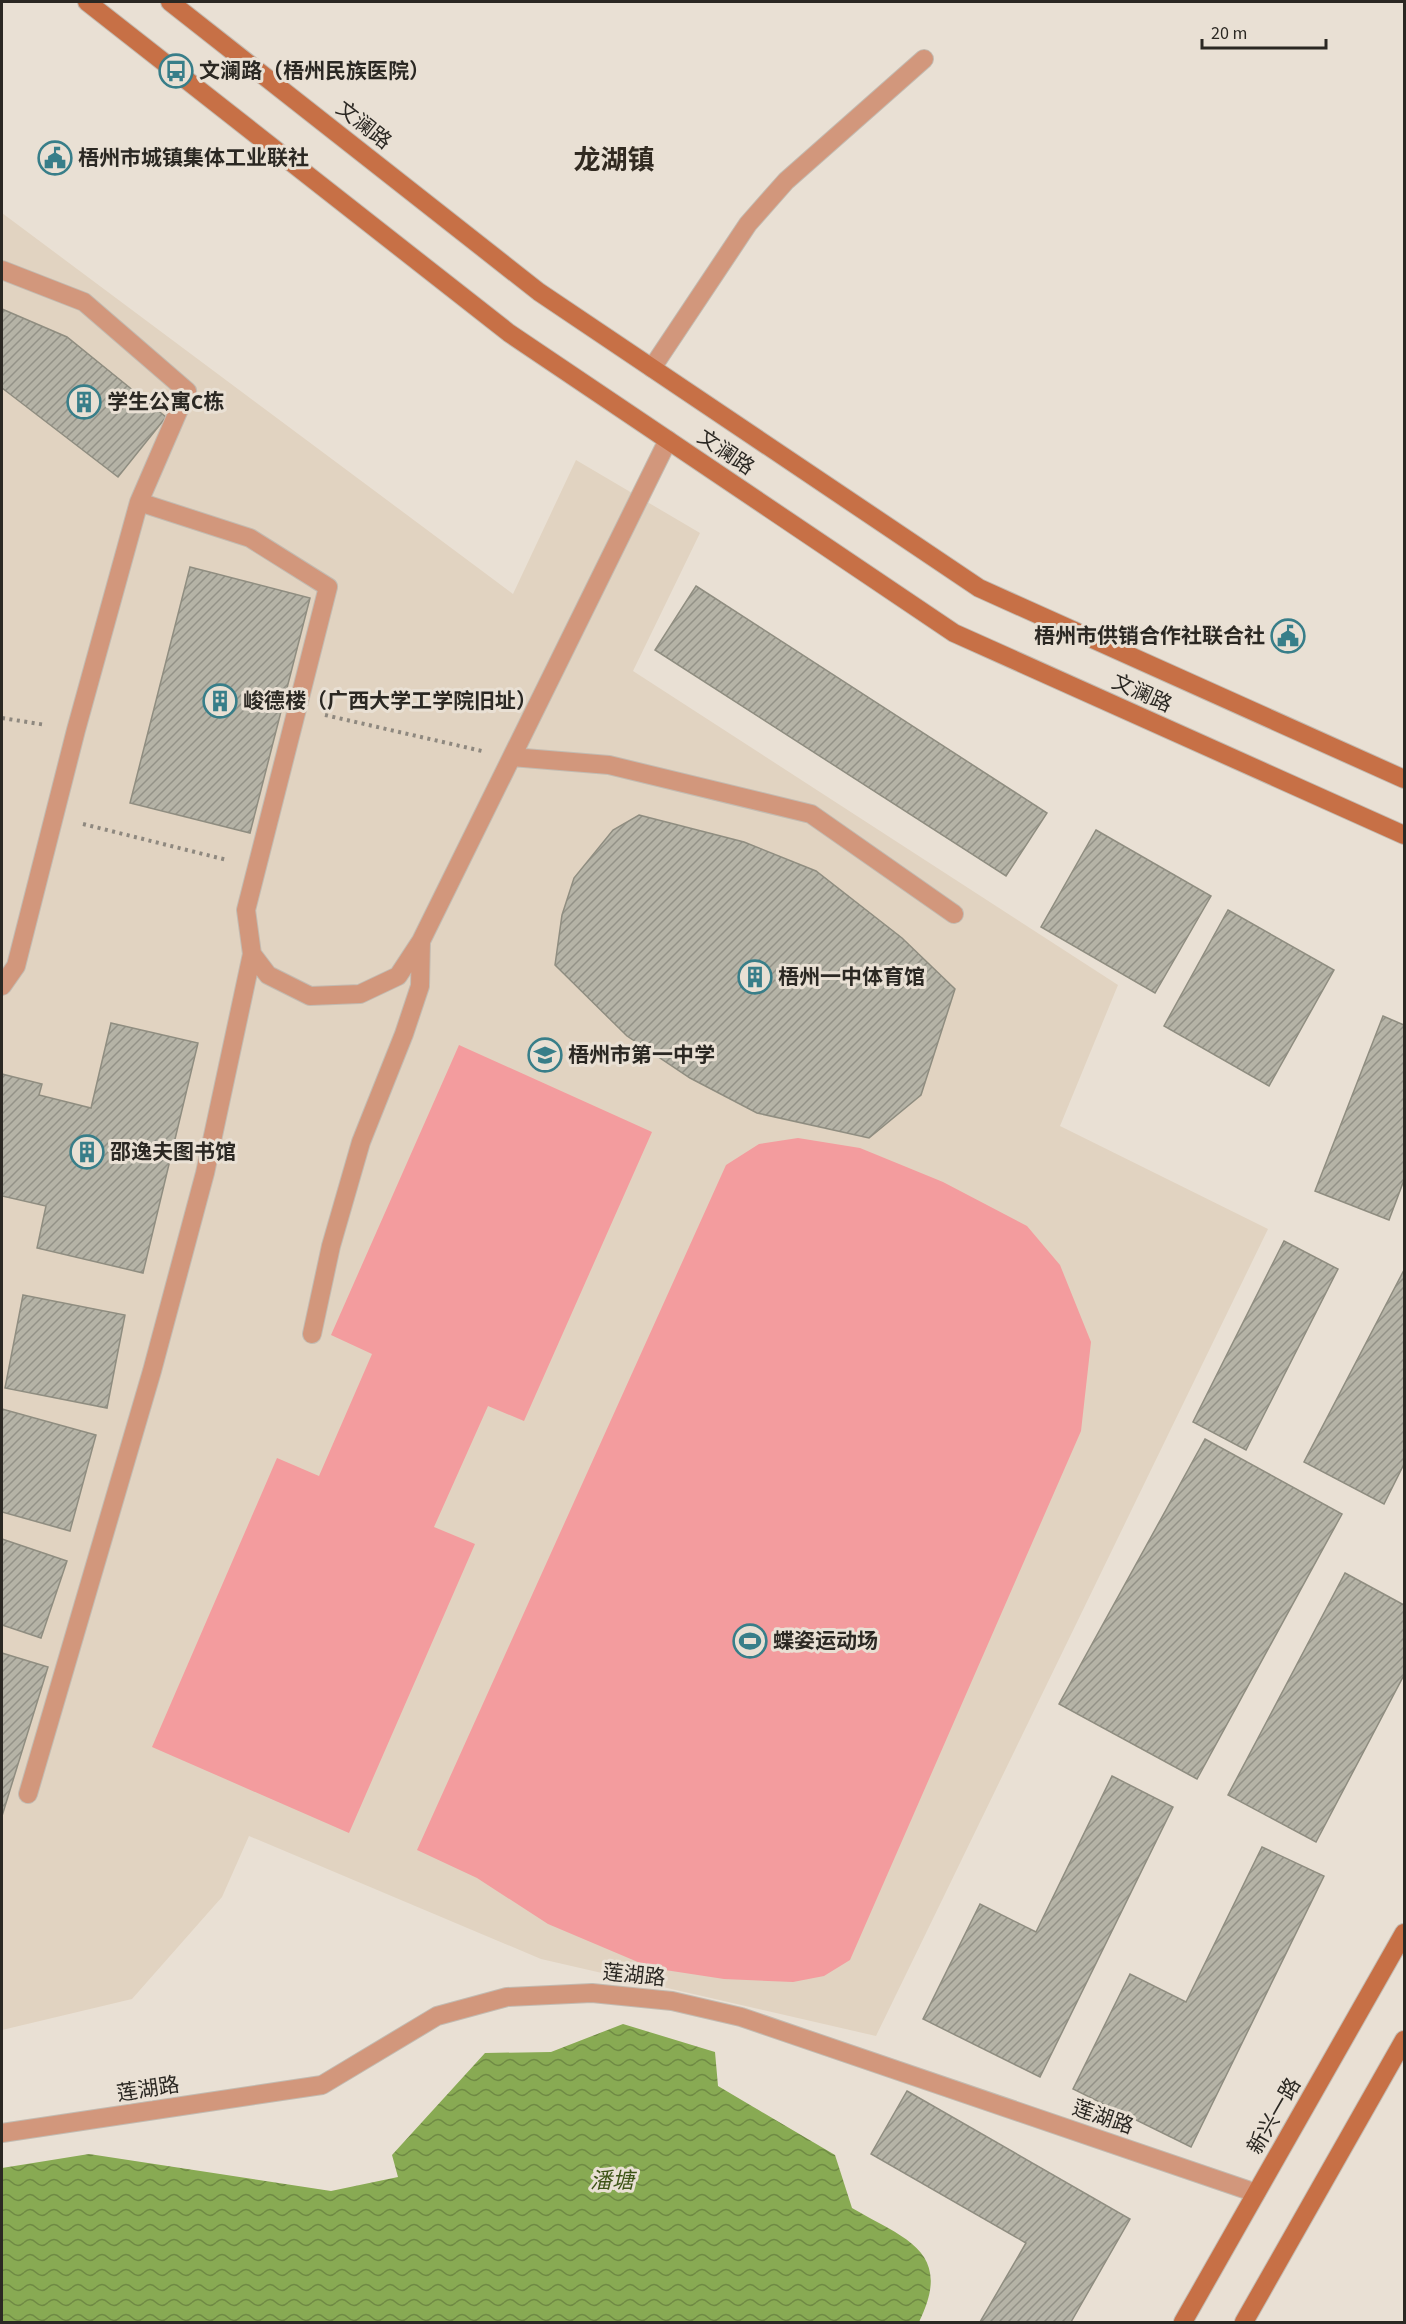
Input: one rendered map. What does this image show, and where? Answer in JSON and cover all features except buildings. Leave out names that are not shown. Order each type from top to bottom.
[{"type":"main road","name":"文澜路","points":[[87,2],[509,333],[954,633],[1404,835]]},
{"type":"main road","name":"文澜路","points":[[170,2],[539,292],[979,588],[1404,779]]},
{"type":"main road","name":"新兴一路","points":[[1183,2322],[1404,1933]]},
{"type":"main road","points":[[1244,2322],[1404,2040]]},
{"type":"street","points":[[652,368],[748,224],[786,181],[924,59]]},
{"type":"street","points":[[2,270],[84,302],[187,391],[139,502],[76,730],[16,966],[2,986]]},
{"type":"street","points":[[252,954],[268,975],[310,996],[360,994],[398,976],[421,941],[668,440]]},
{"type":"street","points":[[28,1794],[152,1371],[204,1173],[252,954],[246,910],[328,587],[250,538],[139,502]]},
{"type":"street","points":[[512,757],[609,765],[811,814],[954,914]]},
{"type":"street","points":[[312,1334],[331,1246],[361,1142],[404,1034],[420,986],[421,941]]},
{"type":"street","name":"莲湖路","points":[[2,2133],[322,2085],[437,2016],[507,1997],[592,1993],[672,2001],[741,2017],[1256,2193]]},
{"type":"path","points":[[297,709],[512,757]]},
{"type":"path","points":[[2,718],[76,730]]},
{"type":"path","points":[[54,816],[257,867]]},
{"type":"shaded area","name":"梧州市第一中学","points":[[2,213],[513,594],[576,460],[700,533],[633,671],[1118,985],[1060,1126],[1268,1229],[876,2036],[541,1959],[249,1836],[222,1897],[132,1999],[2,2030]]},
{"type":"shaded area","points":[[459,1045],[652,1132],[524,1421],[488,1406],[434,1527],[475,1544],[349,1833],[152,1747],[277,1458],[319,1476],[372,1354],[331,1335]]},
{"type":"shaded area","name":"蝶姿运动场","points":[[798,1138],[860,1148],[943,1182],[1027,1226],[1060,1265],[1091,1342],[1081,1431],[850,1960],[824,1976],[793,1982],[724,1979],[652,1968],[548,1924],[477,1878],[417,1850],[726,1165],[759,1144]]},
{"type":"water","name":"潘塘","points":[[623,2024],[715,2052],[718,2086],[835,2155],[852,2208],[906,2239],[927,2263],[931,2279],[928,2298],[919,2322],[2,2322],[2,2168],[89,2154],[331,2191],[398,2177],[392,2155],[485,2053],[551,2052]]},
{"type":"place","name":"文澜路（梧州民族医院）","points":[[176,71]]},
{"type":"place","name":"梧州市城镇集体工业联社","points":[[55,158]]},
{"type":"place","name":"学生公寓C栋","points":[[84,402]]},
{"type":"place","name":"梧州市供销合作社联合社","points":[[1288,636]]},
{"type":"place","name":"峻德楼（广西大学工学院旧址）","points":[[220,701]]},
{"type":"place","name":"梧州一中体育馆","points":[[755,977]]},
{"type":"place","name":"梧州市第一中学","points":[[545,1055]]},
{"type":"place","name":"邵逸夫图书馆","points":[[87,1152]]},
{"type":"place","name":"蝶姿运动场","points":[[750,1641]]},
{"type":"district","name":"龙湖镇","points":[[614,160]]}]
